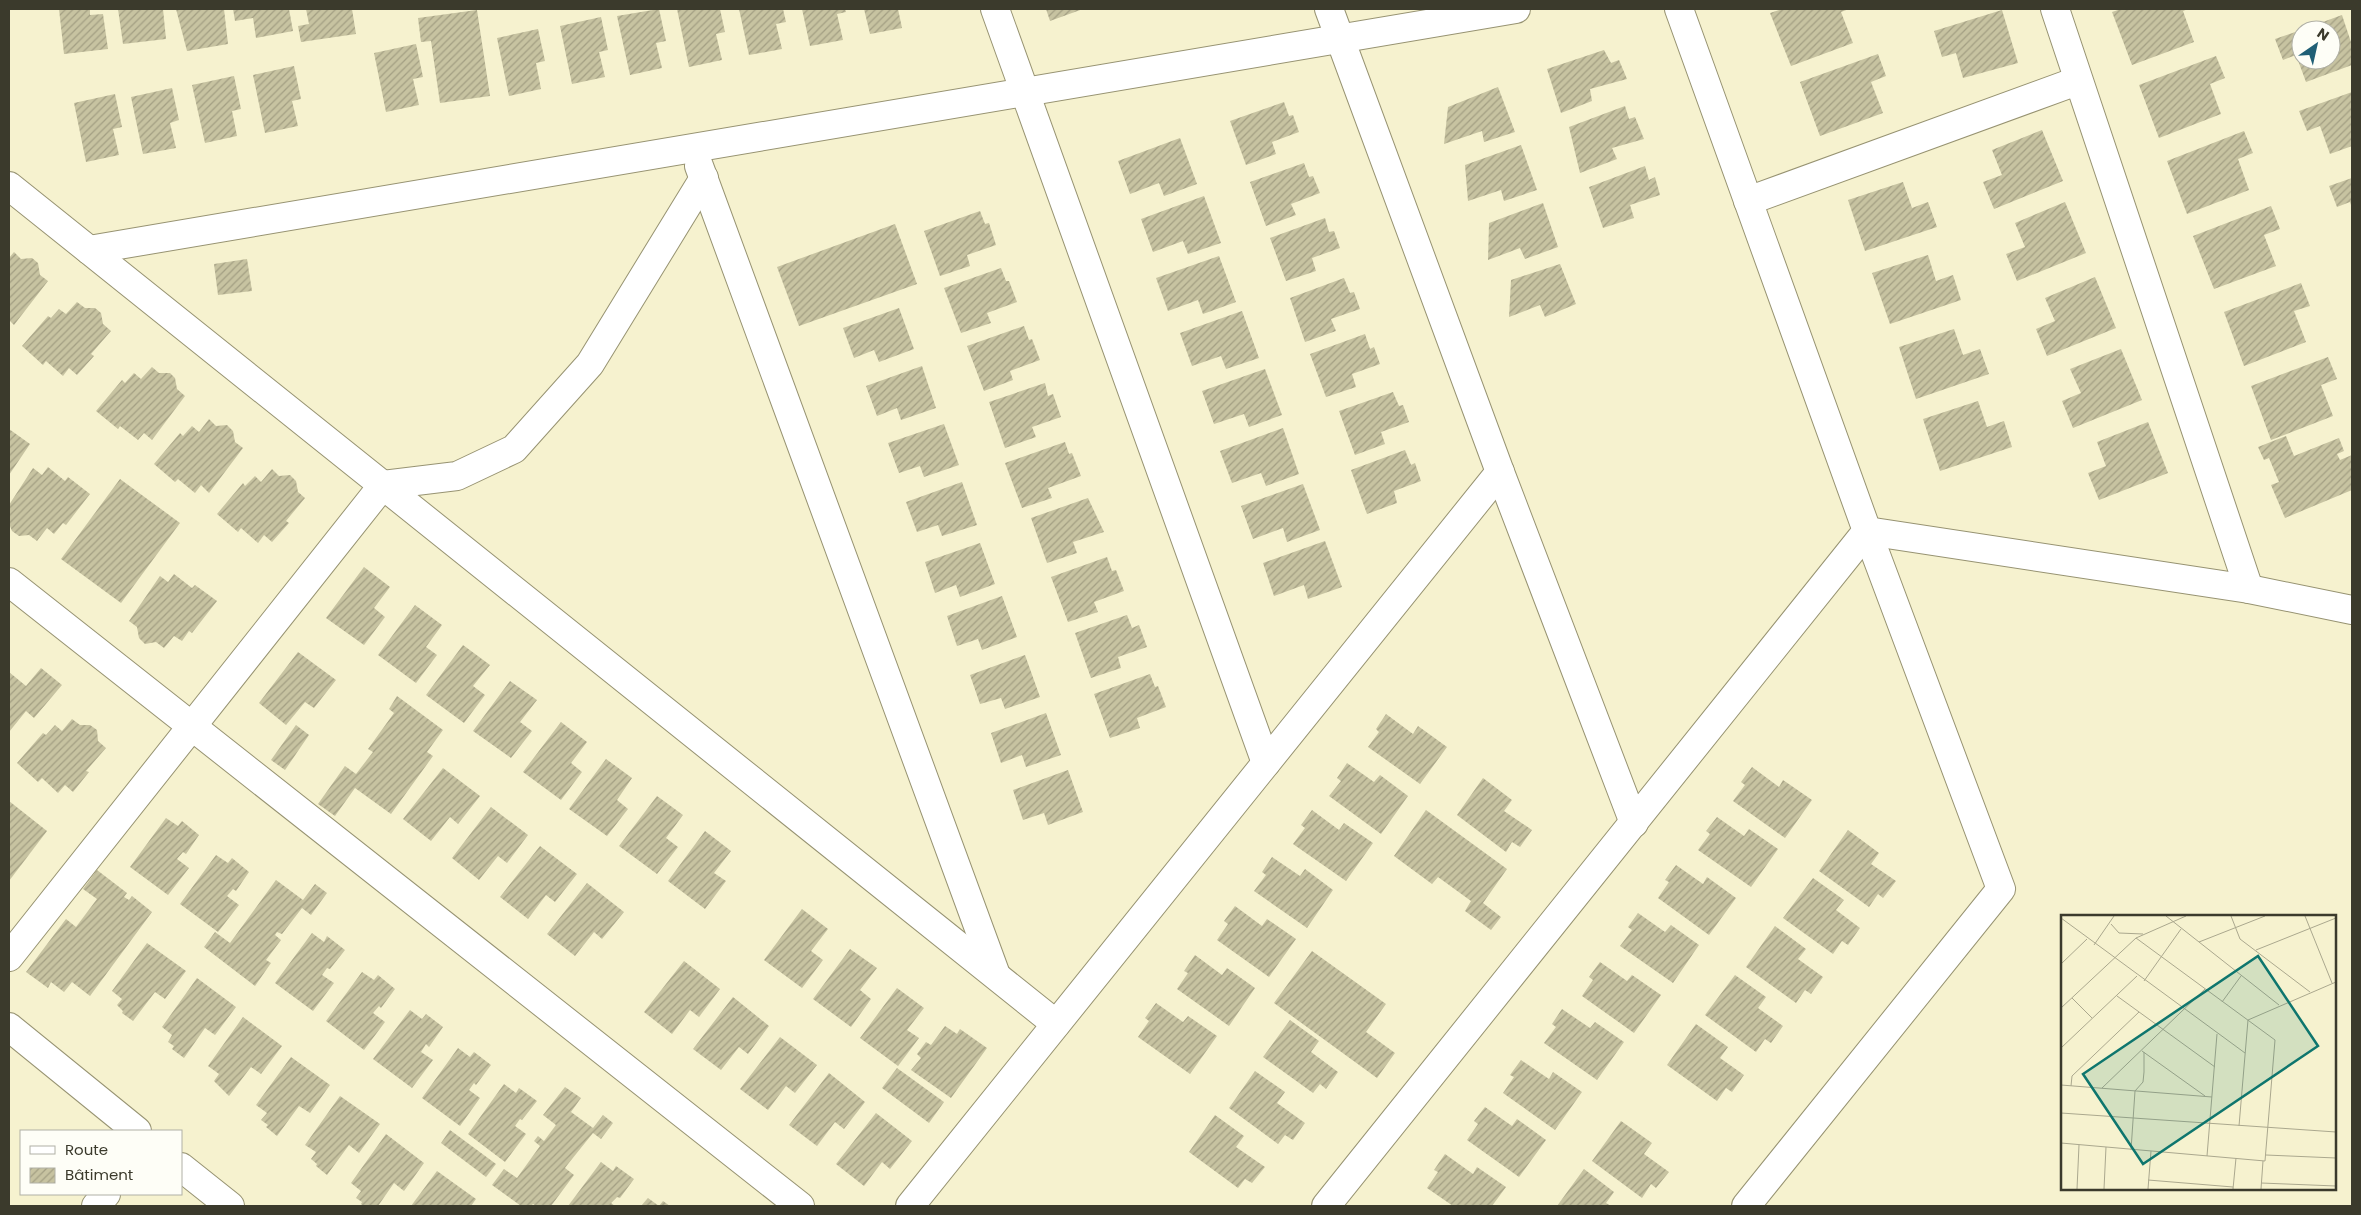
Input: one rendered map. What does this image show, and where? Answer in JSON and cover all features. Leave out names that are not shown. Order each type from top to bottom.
[{"type":"street","points":[[995,9],[1266,763]]},
{"type":"street","points":[[1329,9],[1500,472],[1634,823]]},
{"type":"street","points":[[89,250],[1516,9]]},
{"type":"street","points":[[1679,9],[1867,531],[2001,889],[1746,1206]]},
{"type":"street","points":[[2055,9],[2077,81],[2249,589]]},
{"type":"street","points":[[1748,201],[2077,81]]},
{"type":"street","points":[[692,148],[996,976]]},
{"type":"street","points":[[9,957],[383,485],[457,476],[514,449],[590,364],[704,178]]},
{"type":"street","points":[[9,186],[1056,1024]]},
{"type":"street","points":[[910,1206],[1500,472]]},
{"type":"street","points":[[1867,531],[2249,589],[2352,610]]},
{"type":"street","points":[[1326,1206],[1867,531]]},
{"type":"street","points":[[9,582],[800,1206]]},
{"type":"street","points":[[9,1027],[136,1130]]},
{"type":"street","points":[[182,1168],[230,1206]]},
{"type":"street","points":[[96,1206],[105,1195]]},
{"type":"building","points":[[59,9],[90,9],[90,15],[103,14],[108,49],[64,54]]},
{"type":"building","points":[[118,9],[163,9],[166,39],[123,44]]},
{"type":"building","points":[[176,9],[224,9],[228,44],[187,51]]},
{"type":"building","points":[[233,9],[289,9],[293,31],[256,38],[253,18],[235,21]]},
{"type":"building","points":[[306,9],[352,9],[356,34],[301,42],[298,26],[309,24]]},
{"type":"building","points":[[659,9],[666,41],[656,43],[662,68],[630,75],[617,16]]},
{"type":"building","points":[[677,9],[720,9],[725,32],[716,34],[722,60],[689,67]]},
{"type":"building","points":[[739,9],[783,9],[786,22],[776,24],[782,49],[749,55]]},
{"type":"building","points":[[802,9],[845,9],[846,12],[837,14],[843,40],[810,46]]},
{"type":"building","points":[[864,9],[898,9],[902,28],[870,34]]},
{"type":"building","points":[[1046,9],[1083,9],[1050,21]]},
{"type":"building","points":[[1782,9],[1849,9],[1841,12],[1853,43],[1791,66],[1770,13]]},
{"type":"building","points":[[2121,9],[2188,9],[2183,11],[2194,42],[2132,65],[2112,12]]},
{"type":"building","points":[[477,10],[490,96],[440,103],[431,41],[421,42],[418,18]]},
{"type":"building","points":[[2002,10],[2018,63],[1963,78],[1956,53],[1942,57],[1934,31]]},
{"type":"building","points":[[2342,15],[2352,45],[2352,65],[2341,69],[2341,20],[2328,20]]},
{"type":"building","points":[[601,17],[608,50],[599,52],[605,77],[572,84],[560,26]]},
{"type":"building","points":[[538,29],[545,61],[536,63],[541,89],[509,96],[497,38]]},
{"type":"building","points":[[2291,33],[2291,57],[2283,60],[2275,39]]},
{"type":"building","points":[[416,44],[423,77],[413,79],[419,105],[386,112],[374,53]]},
{"type":"building","points":[[1604,50],[1611,63],[1619,60],[1627,79],[1590,89],[1592,101],[1561,113],[1547,69]]},
{"type":"building","points":[[1878,54],[1886,76],[1871,82],[1883,113],[1820,136],[1800,82]]},
{"type":"building","points":[[2216,56],[2225,78],[2210,84],[2221,114],[2159,138],[2139,85]]},
{"type":"building","points":[[294,66],[301,99],[292,101],[298,126],[265,133],[253,75]]},
{"type":"building","points":[[2302,70],[2338,70],[2306,82]]},
{"type":"building","points":[[234,76],[241,109],[232,111],[237,136],[205,143],[192,85]]},
{"type":"building","points":[[1498,87],[1515,132],[1484,142],[1482,131],[1444,144],[1448,107]]},
{"type":"building","points":[[172,88],[179,120],[170,123],[176,148],[143,154],[131,97]]},
{"type":"building","points":[[2352,92],[2352,146],[2330,154],[2320,126],[2307,131],[2299,111]]},
{"type":"building","points":[[115,94],[122,127],[113,129],[119,155],[86,162],[74,103]]},
{"type":"building","points":[[1284,102],[1289,116],[1293,115],[1299,132],[1272,142],[1276,154],[1246,165],[1230,121]]},
{"type":"building","points":[[1625,106],[1629,119],[1635,117],[1644,139],[1612,148],[1617,159],[1580,173],[1569,127]]},
{"type":"building","points":[[2042,130],[2063,181],[1994,209],[1983,182],[2002,175],[1992,150]]},
{"type":"building","points":[[2244,131],[2253,153],[2238,159],[2249,190],[2187,214],[2167,161]]},
{"type":"building","points":[[1180,138],[1197,184],[1164,196],[1159,183],[1130,194],[1118,161]]},
{"type":"building","points":[[1521,145],[1537,190],[1504,201],[1501,190],[1468,201],[1465,165]]},
{"type":"building","points":[[1304,163],[1309,177],[1313,176],[1320,193],[1291,204],[1296,215],[1266,226],[1250,182]]},
{"type":"building","points":[[1645,166],[1649,180],[1655,177],[1660,195],[1630,205],[1634,218],[1603,228],[1589,187]]},
{"type":"building","points":[[2352,178],[2352,208],[2350,202],[2337,207],[2329,186]]},
{"type":"building","points":[[1903,182],[1912,208],[1928,202],[1937,227],[1865,251],[1848,200]]},
{"type":"building","points":[[1204,196],[1221,243],[1188,254],[1183,241],[1153,252],[1141,219]]},
{"type":"building","points":[[2065,202],[2086,253],[2017,281],[2006,254],[2025,247],[2015,223]]},
{"type":"building","points":[[1543,203],[1558,247],[1525,259],[1520,248],[1488,260],[1489,223]]},
{"type":"building","points":[[2271,206],[2280,229],[2264,235],[2276,266],[2214,289],[2193,236]]},
{"type":"building","points":[[980,211],[985,224],[989,223],[996,245],[967,255],[970,266],[940,276],[924,231]]},
{"type":"building","points":[[1325,218],[1329,232],[1334,231],[1340,248],[1312,258],[1316,271],[1286,281],[1270,238]]},
{"type":"building","points":[[895,224],[917,284],[799,326],[777,267]]},
{"type":"building","points":[[14,252],[21,259],[32,258],[38,263],[40,275],[48,281],[14,325],[9,320],[9,258]]},
{"type":"building","points":[[1928,255],[1936,281],[1953,275],[1961,300],[1890,324],[1872,273]]},
{"type":"building","points":[[1219,256],[1236,302],[1203,314],[1198,300],[1168,311],[1156,278]]},
{"type":"building","points":[[247,259],[252,291],[218,295],[214,264]]},
{"type":"building","points":[[1560,264],[1576,304],[1545,317],[1540,305],[1509,317],[1511,280]]},
{"type":"building","points":[[1001,268],[1006,281],[1009,281],[1017,302],[987,313],[991,323],[961,333],[944,288]]},
{"type":"building","points":[[2095,277],[2116,328],[2047,356],[2036,329],[2055,321],[2045,298]]},
{"type":"building","points":[[1344,278],[1350,293],[1354,292],[1360,309],[1331,319],[1336,331],[1305,342],[1290,298]]},
{"type":"building","points":[[2301,283],[2310,306],[2294,311],[2306,342],[2244,366],[2224,312]]},
{"type":"building","points":[[77,302],[85,308],[95,308],[101,313],[103,324],[111,331],[91,354],[94,356],[77,375],[69,368],[63,376],[46,361],[43,365],[22,346],[48,316],[51,318],[59,309],[66,314]]},
{"type":"building","points":[[899,308],[914,349],[879,362],[874,350],[854,358],[843,328]]},
{"type":"building","points":[[1242,311],[1259,358],[1226,369],[1221,356],[1192,366],[1180,333]]},
{"type":"building","points":[[1024,326],[1029,340],[1032,339],[1040,360],[1010,371],[1013,380],[984,391],[967,346]]},
{"type":"building","points":[[1954,329],[1963,355],[1980,349],[1989,374],[1916,399],[1899,347]]},
{"type":"building","points":[[1365,334],[1370,349],[1374,347],[1380,364],[1352,374],[1356,387],[1326,397],[1310,354]]},
{"type":"building","points":[[2121,349],[2142,400],[2073,428],[2062,401],[2081,393],[2070,369]]},
{"type":"building","points":[[2328,357],[2337,379],[2321,385],[2333,416],[2271,440],[2251,386]]},
{"type":"building","points":[[922,366],[936,408],[901,420],[897,408],[877,416],[866,386]]},
{"type":"building","points":[[152,367],[159,373],[170,373],[175,378],[177,389],[185,396],[152,440],[144,433],[138,440],[120,426],[118,429],[96,411],[122,380],[125,383],[134,373],[141,379]]},
{"type":"building","points":[[1265,369],[1282,415],[1249,427],[1244,414],[1214,424],[1202,391]]},
{"type":"building","points":[[1045,383],[1048,396],[1053,394],[1061,417],[1032,427],[1036,437],[1005,448],[989,402]]},
{"type":"building","points":[[1393,392],[1399,406],[1403,405],[1409,422],[1381,432],[1385,444],[1355,455],[1339,411]]},
{"type":"building","points":[[1978,401],[1987,427],[2004,421],[2012,447],[1940,471],[1923,419]]},
{"type":"building","points":[[209,419],[216,426],[227,425],[233,431],[235,442],[243,448],[209,493],[201,485],[195,493],[178,479],[175,482],[154,464],[180,433],[183,436],[192,426],[199,432]]},
{"type":"building","points":[[2148,422],[2168,473],[2099,500],[2088,473],[2106,466],[2097,442]]},
{"type":"building","points":[[944,424],[959,465],[924,477],[920,466],[899,473],[888,443]]},
{"type":"building","points":[[1283,428],[1299,474],[1266,486],[1261,473],[1232,483],[1220,451]]},
{"type":"building","points":[[9,429],[30,444],[9,475]]},
{"type":"building","points":[[2286,436],[2294,456],[2339,438],[2344,451],[2337,454],[2340,460],[2352,455],[2352,490],[2285,518],[2271,485],[2279,482],[2269,458],[2264,460],[2258,447]]},
{"type":"building","points":[[1065,442],[1069,454],[1072,453],[1081,476],[1048,488],[1052,498],[1022,508],[1005,463]]},
{"type":"building","points":[[1405,450],[1411,465],[1415,463],[1421,481],[1394,491],[1397,503],[1367,514],[1351,470]]},
{"type":"building","points":[[48,467],[65,481],[68,477],[90,494],[66,525],[63,523],[54,534],[47,528],[37,541],[29,535],[19,536],[12,531],[10,526],[9,505],[33,468],[42,475]]},
{"type":"building","points":[[272,469],[279,476],[290,475],[296,481],[298,492],[305,498],[286,521],[289,523],[272,542],[264,535],[258,543],[241,528],[238,532],[217,514],[243,483],[245,486],[255,476],[261,482]]},
{"type":"building","points":[[120,479],[180,523],[121,603],[61,559]]},
{"type":"building","points":[[962,482],[977,525],[942,536],[938,525],[917,532],[906,502]]},
{"type":"building","points":[[1303,484],[1320,530],[1287,542],[1283,528],[1253,539],[1241,506]]},
{"type":"building","points":[[1088,498],[1104,532],[1073,542],[1077,553],[1047,563],[1031,518]]},
{"type":"building","points":[[1325,541],[1342,587],[1308,599],[1304,585],[1274,596],[1263,563]]},
{"type":"building","points":[[980,543],[995,584],[960,597],[956,585],[935,593],[925,562]]},
{"type":"building","points":[[1107,557],[1112,571],[1116,570],[1124,591],[1094,602],[1098,612],[1068,622],[1051,577]]},
{"type":"building","points":[[364,567],[390,587],[374,608],[385,617],[364,645],[326,618]]},
{"type":"building","points":[[174,574],[192,588],[195,585],[217,601],[192,633],[189,631],[182,641],[174,636],[164,648],[156,642],[145,644],[139,638],[137,627],[129,621],[160,576],[168,582]]},
{"type":"building","points":[[1002,596],[1017,637],[982,650],[978,639],[957,646],[947,616]]},
{"type":"building","points":[[415,605],[442,625],[426,647],[437,655],[416,683],[378,655]]},
{"type":"building","points":[[1127,615],[1132,628],[1139,625],[1147,647],[1118,657],[1121,668],[1091,678],[1075,633]]},
{"type":"building","points":[[463,645],[490,665],[473,686],[485,695],[464,723],[426,695]]},
{"type":"building","points":[[298,652],[336,680],[314,708],[305,702],[286,725],[259,703]]},
{"type":"building","points":[[1025,655],[1040,697],[1005,709],[1001,698],[980,704],[970,675]]},
{"type":"building","points":[[41,668],[62,685],[34,718],[26,711],[9,732],[9,672],[26,686]]},
{"type":"building","points":[[1150,674],[1155,687],[1158,686],[1166,707],[1137,718],[1140,728],[1110,738],[1094,694]]},
{"type":"building","points":[[510,681],[537,700],[520,722],[532,731],[511,758],[473,731]]},
{"type":"building","points":[[397,696],[443,730],[427,752],[433,756],[391,814],[355,788],[335,816],[318,804],[345,766],[356,774],[373,752],[368,749],[394,713],[389,709]]},
{"type":"building","points":[[1046,713],[1061,755],[1026,767],[1022,755],[1001,763],[991,733]]},
{"type":"building","points":[[1386,714],[1413,734],[1418,726],[1447,747],[1420,784],[1368,747],[1379,732],[1376,729]]},
{"type":"building","points":[[72,719],[80,725],[90,725],[97,730],[98,741],[106,748],[86,771],[89,772],[73,792],[65,785],[58,793],[42,778],[38,782],[17,763],[43,733],[46,735],[55,725],[62,731]]},
{"type":"building","points":[[561,722],[587,742],[571,763],[582,772],[561,800],[523,772]]},
{"type":"building","points":[[296,725],[309,735],[285,770],[271,760]]},
{"type":"building","points":[[606,759],[632,778],[617,800],[628,809],[607,836],[569,809]]},
{"type":"building","points":[[1347,763],[1374,782],[1380,775],[1408,796],[1381,834],[1329,796],[1341,781],[1337,778]]},
{"type":"building","points":[[1752,767],[1779,787],[1783,780],[1812,800],[1785,838],[1733,801],[1745,785],[1741,782]]},
{"type":"building","points":[[443,768],[480,796],[458,824],[450,817],[431,841],[403,819]]},
{"type":"building","points":[[1068,770],[1083,812],[1048,825],[1044,813],[1023,820],[1013,790]]},
{"type":"building","points":[[1483,778],[1512,800],[1504,811],[1532,830],[1520,847],[1512,842],[1506,852],[1457,815]]},
{"type":"building","points":[[657,796],[683,815],[666,838],[678,847],[657,874],[619,846]]},
{"type":"building","points":[[9,801],[47,831],[9,881]]},
{"type":"building","points":[[491,807],[528,835],[507,863],[498,856],[479,880],[452,858]]},
{"type":"building","points":[[1312,810],[1339,830],[1344,823],[1373,843],[1346,881],[1293,844],[1305,828],[1301,825]]},
{"type":"building","points":[[1426,810],[1507,869],[1483,903],[1501,917],[1491,930],[1465,911],[1471,901],[1438,877],[1432,884],[1394,856]]},
{"type":"building","points":[[1717,817],[1744,836],[1749,829],[1778,849],[1751,887],[1698,850],[1710,834],[1706,831]]},
{"type":"building","points":[[166,818],[178,826],[182,821],[199,835],[186,854],[183,852],[177,859],[189,868],[168,895],[130,867]]},
{"type":"building","points":[[1848,830],[1879,853],[1871,864],[1896,881],[1883,898],[1878,894],[1869,907],[1819,871]]},
{"type":"building","points":[[705,831],[731,851],[714,873],[726,881],[705,909],[668,881]]},
{"type":"building","points":[[540,846],[577,874],[555,902],[546,895],[528,919],[500,897]]},
{"type":"building","points":[[216,855],[228,863],[232,858],[249,872],[236,891],[233,889],[227,896],[239,905],[218,932],[180,904]]},
{"type":"building","points":[[1272,857],[1300,876],[1305,869],[1333,890],[1307,928],[1254,891],[1266,875],[1262,872]]},
{"type":"building","points":[[1676,865],[1703,884],[1707,877],[1736,898],[1709,935],[1658,898],[1669,882],[1665,880]]},
{"type":"building","points":[[97,870],[127,893],[124,897],[129,900],[132,896],[152,912],[90,996],[72,982],[64,992],[51,982],[48,988],[26,972],[66,919],[76,927],[97,899],[83,889]]},
{"type":"building","points":[[1813,878],[1844,900],[1836,910],[1860,928],[1848,945],[1842,941],[1833,954],[1783,918]]},
{"type":"building","points":[[276,880],[303,900],[315,884],[327,893],[311,915],[302,908],[282,934],[277,932],[275,935],[281,940],[266,960],[271,963],[255,986],[204,947],[215,932],[230,943]]},
{"type":"building","points":[[587,883],[624,912],[602,939],[594,932],[575,956],[547,934]]},
{"type":"building","points":[[1235,906],[1262,926],[1267,919],[1296,939],[1269,977],[1217,940],[1228,924],[1224,921]]},
{"type":"building","points":[[802,909],[828,929],[811,951],[823,960],[802,988],[764,960]]},
{"type":"building","points":[[1638,913],[1665,932],[1671,925],[1699,945],[1673,983],[1620,946],[1632,930],[1628,927]]},
{"type":"building","points":[[1775,926],[1806,949],[1798,959],[1823,977],[1811,994],[1805,990],[1796,1003],[1746,967]]},
{"type":"building","points":[[312,933],[324,942],[327,936],[345,950],[330,969],[327,968],[322,975],[334,983],[313,1011],[275,983]]},
{"type":"building","points":[[147,943],[186,971],[165,999],[155,992],[133,1021],[122,1013],[123,1011],[117,1005],[122,999],[112,991]]},
{"type":"building","points":[[850,949],[877,968],[860,990],[871,999],[851,1027],[813,999]]},
{"type":"building","points":[[1312,951],[1386,1004],[1366,1032],[1395,1053],[1377,1078],[1274,1003]]},
{"type":"building","points":[[1195,955],[1222,975],[1227,968],[1255,988],[1229,1026],[1177,989],[1188,973],[1184,971]]},
{"type":"building","points":[[684,961],[720,989],[699,1017],[690,1010],[672,1034],[644,1012]]},
{"type":"building","points":[[1600,962],[1627,981],[1632,975],[1661,995],[1634,1033],[1582,996],[1593,980],[1589,977]]},
{"type":"building","points":[[362,972],[374,980],[378,975],[395,989],[381,1008],[379,1006],[373,1013],[385,1022],[364,1050],[326,1021]]},
{"type":"building","points":[[1735,975],[1766,997],[1758,1008],[1783,1026],[1771,1043],[1765,1039],[1756,1052],[1705,1015]]},
{"type":"building","points":[[197,978],[236,1007],[215,1035],[205,1028],[184,1058],[172,1049],[174,1046],[168,1042],[172,1035],[162,1027]]},
{"type":"building","points":[[897,988],[924,1008],[907,1030],[919,1038],[898,1066],[860,1038]]},
{"type":"building","points":[[733,997],[769,1026],[748,1054],[739,1047],[721,1070],[693,1049]]},
{"type":"building","points":[[1156,1003],[1183,1022],[1188,1016],[1217,1036],[1190,1074],[1138,1037],[1149,1021],[1145,1018]]},
{"type":"building","points":[[1562,1009],[1590,1028],[1595,1022],[1624,1042],[1597,1080],[1544,1043],[1556,1027],[1552,1024]]},
{"type":"building","points":[[410,1010],[422,1019],[426,1014],[443,1027],[429,1047],[426,1044],[421,1052],[433,1060],[412,1088],[373,1059]]},
{"type":"building","points":[[243,1017],[282,1046],[261,1074],[251,1067],[229,1096],[214,1081],[219,1074],[208,1066]]},
{"type":"building","points":[[1290,1020],[1319,1041],[1311,1052],[1338,1072],[1326,1089],[1320,1084],[1313,1093],[1263,1057]]},
{"type":"building","points":[[1696,1024],[1728,1047],[1720,1058],[1744,1075],[1732,1092],[1726,1088],[1717,1101],[1667,1065]]},
{"type":"building","points":[[945,1026],[957,1034],[960,1029],[987,1048],[951,1098],[911,1070],[921,1058],[917,1054],[926,1042],[931,1045]]},
{"type":"building","points":[[780,1037],[817,1065],[795,1093],[786,1086],[768,1110],[740,1089]]},
{"type":"building","points":[[458,1048],[470,1057],[474,1052],[491,1065],[476,1085],[474,1083],[469,1090],[480,1098],[460,1126],[422,1098]]},
{"type":"building","points":[[291,1057],[330,1085],[310,1113],[299,1106],[277,1136],[261,1120],[267,1113],[256,1105]]},
{"type":"building","points":[[1521,1060],[1549,1079],[1553,1072],[1582,1092],[1555,1130],[1503,1093],[1514,1077],[1510,1075]]},
{"type":"building","points":[[897,1068],[944,1102],[929,1123],[882,1088]]},
{"type":"building","points":[[1255,1071],[1285,1092],[1277,1103],[1305,1123],[1293,1140],[1285,1135],[1278,1144],[1229,1108]]},
{"type":"building","points":[[829,1073],[865,1102],[844,1129],[835,1122],[817,1146],[789,1125]]},
{"type":"building","points":[[504,1084],[516,1093],[519,1088],[537,1101],[515,1126],[526,1134],[505,1162],[468,1134]]},
{"type":"building","points":[[565,1087],[581,1098],[571,1112],[593,1128],[603,1115],[613,1123],[601,1139],[593,1133],[565,1168],[574,1175],[551,1206],[536,1206],[533,1204],[531,1206],[521,1206],[492,1185],[504,1169],[517,1178],[540,1146],[534,1141],[538,1136],[544,1141],[556,1125],[543,1115]]},
{"type":"building","points":[[340,1096],[380,1124],[359,1153],[349,1145],[327,1175],[311,1159],[316,1152],[305,1145]]},
{"type":"building","points":[[1485,1107],[1512,1126],[1517,1119],[1546,1140],[1519,1177],[1467,1140],[1478,1124],[1474,1121]]},
{"type":"building","points":[[876,1113],[912,1141],[890,1169],[882,1162],[864,1186],[836,1164]]},
{"type":"building","points":[[1215,1115],[1244,1136],[1236,1147],[1265,1167],[1252,1183],[1245,1179],[1238,1188],[1189,1152]]},
{"type":"building","points":[[1621,1121],[1652,1143],[1644,1154],[1669,1172],[1656,1188],[1651,1184],[1642,1198],[1592,1161]]},
{"type":"building","points":[[450,1130],[496,1164],[486,1177],[441,1143]]},
{"type":"building","points":[[386,1134],[424,1163],[404,1191],[394,1183],[378,1206],[363,1206],[362,1202],[356,1198],[361,1191],[351,1183]]},
{"type":"building","points":[[1445,1154],[1473,1174],[1477,1167],[1506,1187],[1492,1206],[1453,1206],[1427,1188],[1438,1172],[1434,1170]]},
{"type":"building","points":[[601,1162],[613,1171],[616,1166],[634,1179],[620,1198],[617,1197],[611,1203],[615,1206],[568,1206]]},
{"type":"building","points":[[1584,1169],[1614,1192],[1606,1203],[1611,1206],[1557,1206]]},
{"type":"building","points":[[437,1171],[476,1199],[471,1206],[411,1206]]},
{"type":"building","points":[[648,1198],[659,1206],[641,1206]]},
{"type":"building","points":[[663,1201],[670,1206],[659,1206]]}]
